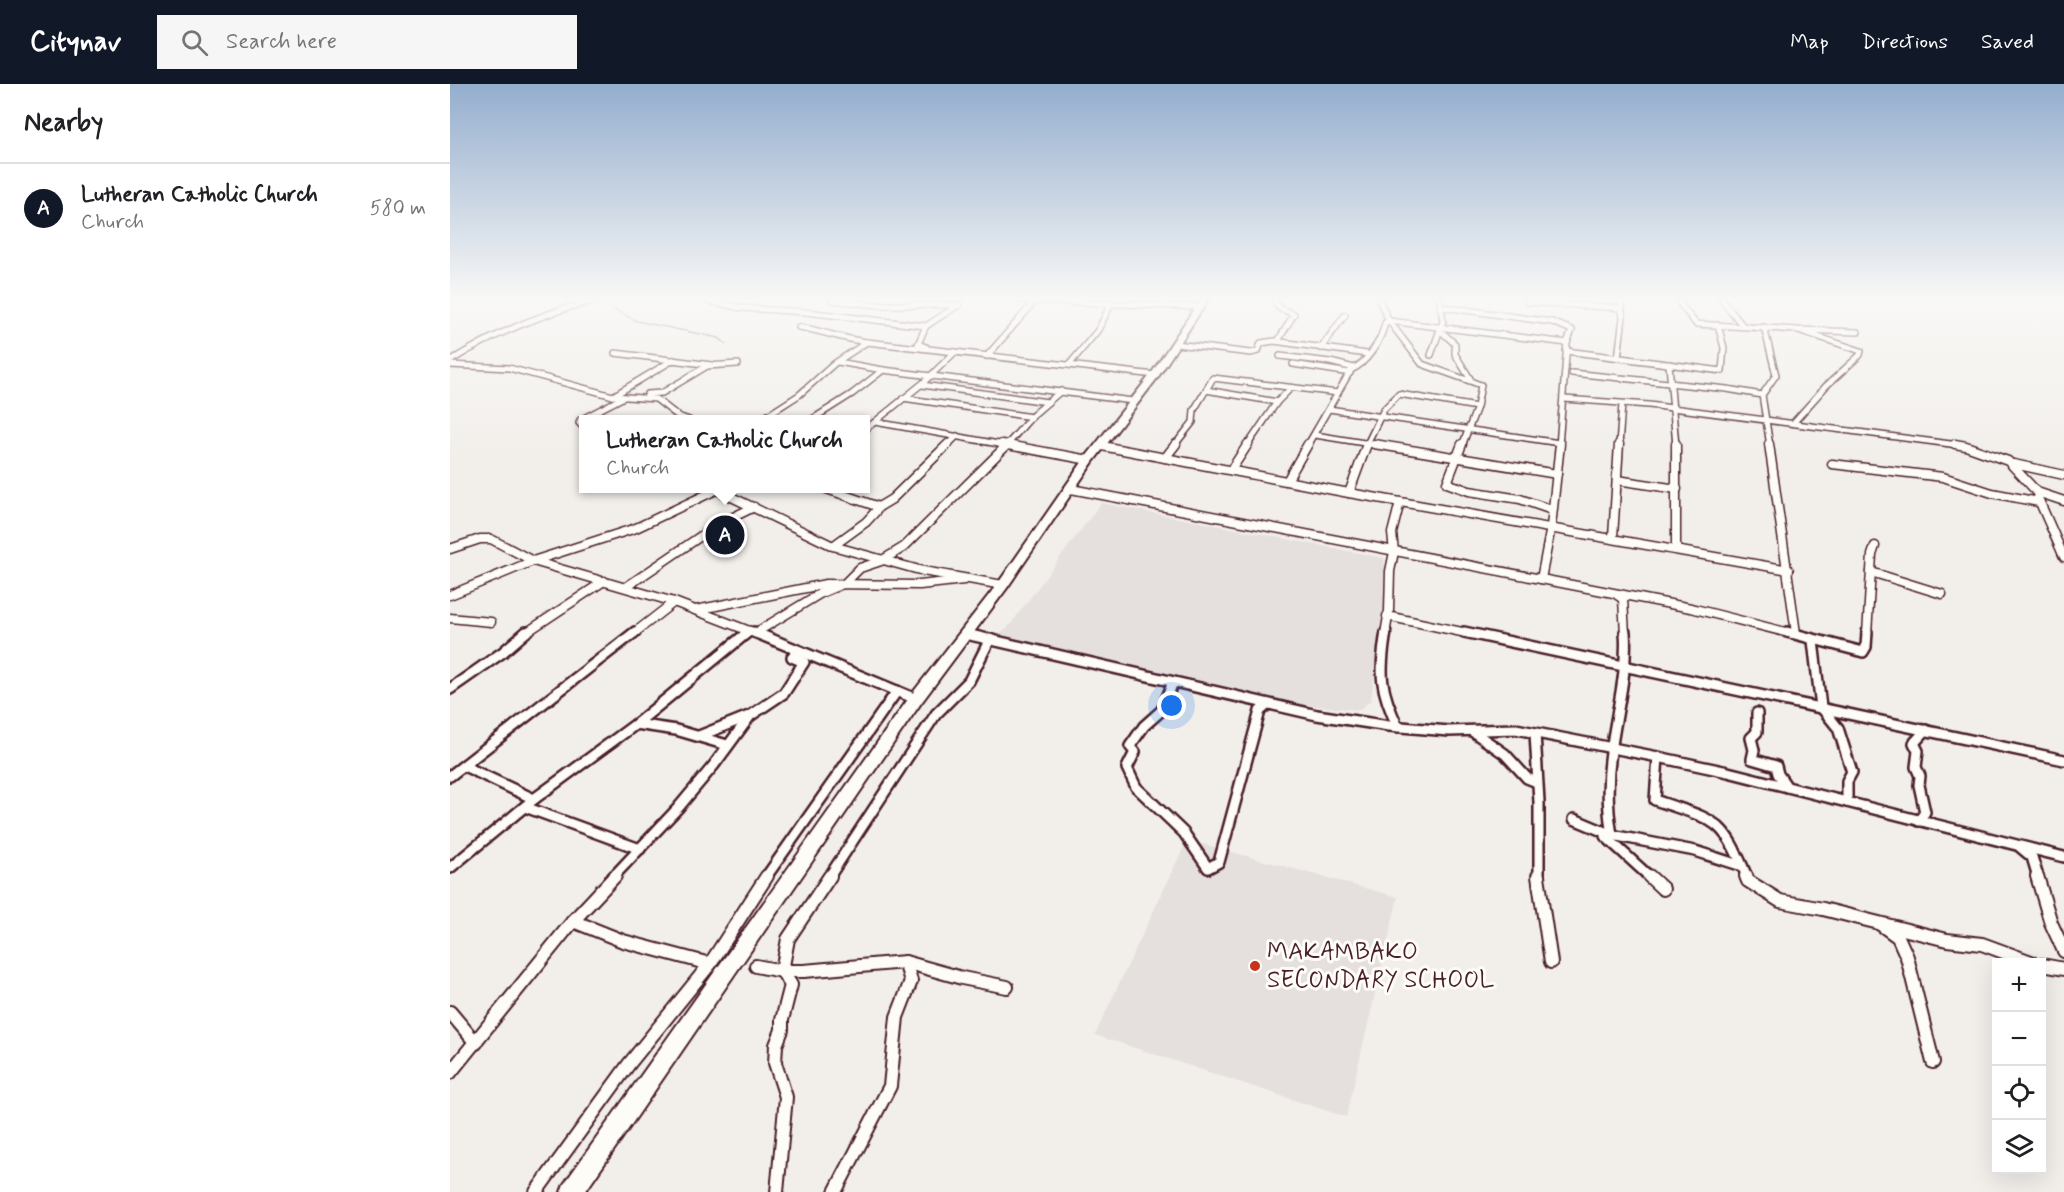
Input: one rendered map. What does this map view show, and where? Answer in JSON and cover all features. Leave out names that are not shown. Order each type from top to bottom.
[{"type":"highway","points":[[572,1192],[916,699],[1003,585],[1089,460],[1102,446],[1171,352]]},
{"type":"street","points":[[450,363],[470,352]]},
{"type":"street","points":[[768,415],[799,394],[853,352]]},
{"type":"street","points":[[951,352],[1155,375]]},
{"type":"street","points":[[870,426],[903,398],[936,375],[955,352]]},
{"type":"street","points":[[987,356],[991,352]]},
{"type":"street","points":[[1069,365],[1080,352]]},
{"type":"street","points":[[1287,481],[1352,371],[1363,365],[1367,354],[1349,352]]},
{"type":"street","points":[[1413,352],[1422,364],[1481,385],[1477,407],[1447,482],[1448,485],[1469,491],[1520,499],[1552,510]]},
{"type":"street","points":[[1455,352],[1473,382]]},
{"type":"street","points":[[1541,579],[1551,527],[1557,474],[1567,352]]},
{"type":"street","points":[[1589,352],[1618,358],[1722,371],[1725,352]]},
{"type":"street","points":[[1618,358],[1619,352]]},
{"type":"street","points":[[1772,352],[1776,375],[1762,395],[1789,570],[1796,633]]},
{"type":"street","points":[[1794,422],[1826,386],[1861,353],[1857,352]]},
{"type":"street","points":[[615,353],[712,365],[738,364]]},
{"type":"street","points":[[1280,356],[1338,363],[1352,371]]},
{"type":"street","points":[[613,396],[673,360]]},
{"type":"street","points":[[838,362],[883,370],[1133,401]]},
{"type":"street","points":[[450,363],[509,368],[613,396],[662,393],[712,365]]},
{"type":"street","points":[[1293,364],[1352,371]]},
{"type":"street","points":[[1669,364],[1674,409],[1677,489],[1676,549]]},
{"type":"street","points":[[820,415],[883,370]]},
{"type":"street","points":[[1572,373],[1762,395]]},
{"type":"street","points":[[1166,458],[1193,422],[1197,403],[1213,378],[1338,393]]},
{"type":"street","points":[[922,385],[1048,402]]},
{"type":"street","points":[[1231,470],[1277,402],[1291,388]]},
{"type":"street","points":[[1206,390],[1277,402]]},
{"type":"street","points":[[450,868],[534,799],[636,724],[755,630],[821,593],[845,583],[860,568],[881,561],[904,548],[1032,417],[1061,391]]},
{"type":"street","points":[[1349,493],[1379,417],[1397,394],[1477,407]]},
{"type":"street","points":[[590,415],[628,396],[656,399],[677,415]]},
{"type":"street","points":[[903,398],[1032,417]]},
{"type":"street","points":[[1564,399],[1794,422],[1966,446],[2025,468],[2064,475]]},
{"type":"street","points":[[1613,537],[1622,404]]},
{"type":"street","points":[[1329,409],[1560,443]]},
{"type":"street","points":[[875,422],[1089,460]]},
{"type":"street","points":[[1314,435],[1557,474]]},
{"type":"street","points":[[833,546],[866,522],[877,508],[892,499],[957,436]]},
{"type":"street","points":[[1102,446],[1349,493],[1613,537],[1789,570]]},
{"type":"street","points":[[2008,461],[2037,492],[2064,501]]},
{"type":"street","points":[[1832,464],[1944,477],[1992,493],[2039,502]]},
{"type":"street","points":[[1617,480],[1677,489]]},
{"type":"street","points":[[1071,489],[1713,613],[1796,633],[1813,641],[1863,652],[1866,647],[1872,555],[1875,546]]},
{"type":"street","points":[[2037,492],[2039,502],[2064,557]]},
{"type":"street","points":[[450,595],[533,561],[636,528],[707,493]]},
{"type":"street","points":[[724,493],[833,546],[881,561],[1003,585]]},
{"type":"street","points":[[835,493],[877,508]]},
{"type":"street","points":[[1398,727],[1387,704],[1380,669],[1394,552],[1392,533],[1400,502]]},
{"type":"street","points":[[626,587],[717,525],[754,507]]},
{"type":"street","points":[[450,549],[480,539],[492,539],[533,561],[626,587],[755,630],[799,651],[916,699]]},
{"type":"street","points":[[1872,572],[1942,594]]},
{"type":"street","points":[[695,610],[785,591],[845,583],[941,585],[968,579]]},
{"type":"street","points":[[450,689],[503,652],[522,635],[604,581]]},
{"type":"street","points":[[1612,835],[1609,822],[1611,748],[1626,666],[1623,599],[1614,593]]},
{"type":"street","points":[[450,776],[674,602]]},
{"type":"street","points":[[1388,616],[1821,706],[2064,760]]},
{"type":"street","points":[[450,618],[491,622]]},
{"type":"street","points":[[966,634],[1317,715],[1398,727],[1449,731],[1516,729],[1728,771],[2064,857]]},
{"type":"street","points":[[777,1192],[786,1096],[775,1063],[776,1045],[782,1030],[782,1020],[792,985],[782,971],[788,939],[850,847],[861,826],[895,780],[936,714],[969,681],[990,639]]},
{"type":"street","points":[[1813,641],[1821,706],[1833,717],[1840,729],[1852,772],[1847,781],[1847,802]]},
{"type":"street","points":[[699,736],[750,716],[784,693],[804,662],[792,657],[799,651]]},
{"type":"street","points":[[1173,682],[1162,710],[1144,726],[1130,746],[1135,752],[1127,768],[1129,779],[1138,791],[1154,803],[1184,833],[1208,868],[1219,862],[1260,711],[1268,704]]},
{"type":"street","points":[[536,1192],[629,1064],[710,964],[770,871],[897,691]]},
{"type":"street","points":[[1757,713],[1757,732],[1751,738],[1754,750],[1752,759],[1776,766],[1778,774],[1788,788]]},
{"type":"street","points":[[450,1073],[573,921],[678,808],[714,765],[750,716]]},
{"type":"street","points":[[636,724],[699,736],[727,745]]},
{"type":"street","points":[[1919,820],[1925,812],[1919,785],[1920,776],[1916,767],[1918,751],[1914,742],[1919,740],[1926,730]]},
{"type":"street","points":[[1472,731],[1505,754],[1527,777],[1537,782]]},
{"type":"street","points":[[1535,733],[1538,873],[1551,962]]},
{"type":"street","points":[[1658,758],[1655,800],[1710,819],[1722,828],[1735,849],[1748,881],[1780,901],[1947,940],[1982,944],[2018,958]]},
{"type":"street","points":[[464,766],[534,799]]},
{"type":"street","points":[[525,807],[640,849]]},
{"type":"street","points":[[1574,819],[1612,835],[1695,850],[1742,866]]},
{"type":"street","points":[[1597,830],[1615,843],[1628,859],[1645,870],[1663,889]]},
{"type":"street","points":[[2017,845],[2032,857],[2051,923],[2064,951]]},
{"type":"street","points":[[573,921],[602,935],[630,944],[710,964]]},
{"type":"street","points":[[1877,922],[1898,937],[1907,957],[1934,1062]]},
{"type":"street","points":[[835,1192],[890,1086],[897,1017],[911,981],[905,962]]},
{"type":"street","points":[[756,966],[782,971],[905,962],[962,978],[1007,987]]},
{"type":"street","points":[[2046,966],[2064,969]]},
{"type":"street","points":[[450,1012],[476,1043]]},
{"type":"shaded area","points":[[1101,503],[1384,558],[1387,605],[1378,644],[1371,700],[1359,710],[1245,699],[990,639],[1007,629]]},
{"type":"shaded area","name":"MAKAMBAKO SECONDARY SCHOOL","points":[[1187,840],[1398,897],[1346,1117],[1095,1035]]},
{"type":"place","name":"Lutheran Catholic Church","points":[[725,535]]},
{"type":"place","name":"MAKAMBAKO SECONDARY SCHOOL","points":[[1255,966]]}]
